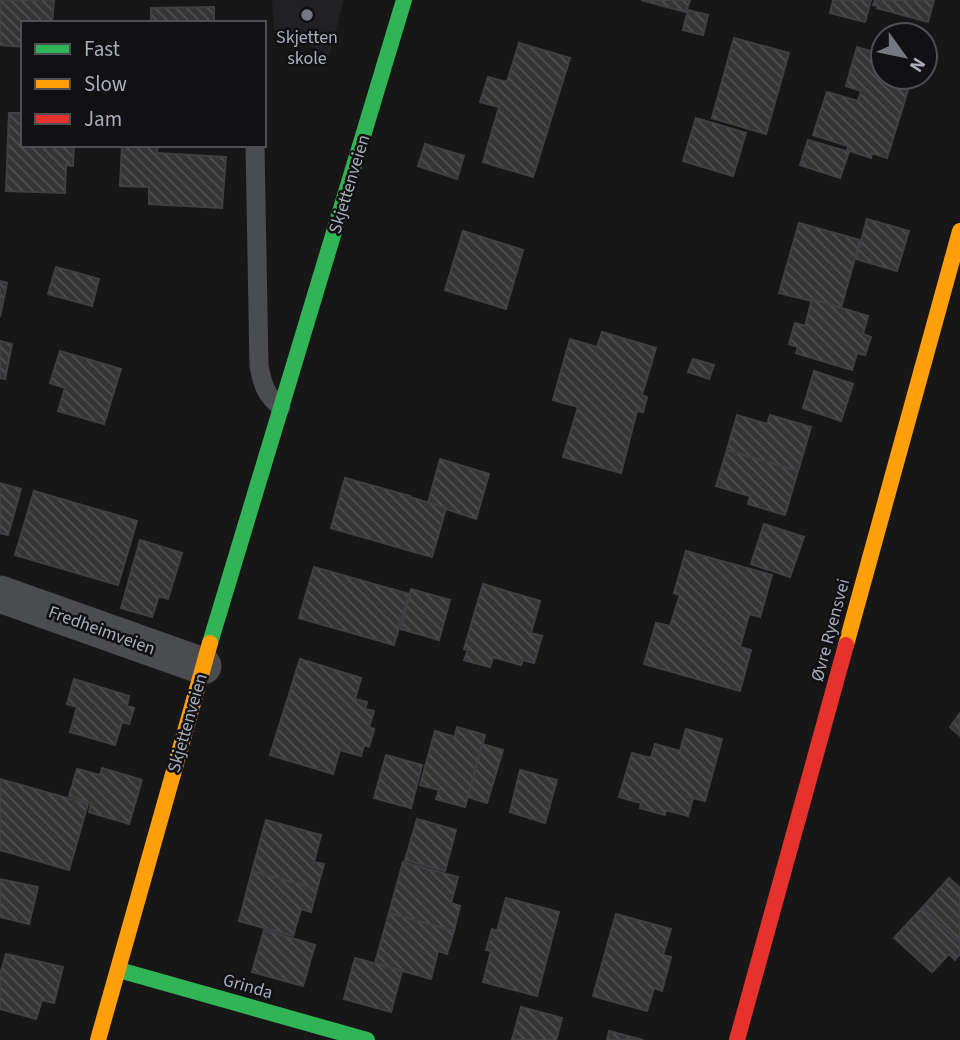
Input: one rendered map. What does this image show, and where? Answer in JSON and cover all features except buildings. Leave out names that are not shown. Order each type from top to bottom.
[{"type":"street","name":"Skjettenveien","points":[[99,1040],[203,667],[404,0]]},
{"type":"street","name":"Øvre Ryensvei","points":[[737,1040],[960,231]]},
{"type":"street","name":"Fredheimveien","points":[[0,594],[203,667]]},
{"type":"street","name":"Grinda","points":[[119,970],[367,1040]]},
{"type":"lane","points":[[255,147],[259,366],[268,397],[281,407]]},
{"type":"shaded area","name":"Skjetten skole","points":[[272,0],[344,0],[329,55],[274,30]]},
{"type":"traffic: fast","points":[[210,643],[404,0]]},
{"type":"traffic: fast","points":[[119,970],[367,1040]]},
{"type":"traffic: slow","points":[[846,645],[960,231]]},
{"type":"traffic: slow","points":[[98,1040],[210,643]]},
{"type":"traffic: jam","points":[[737,1040],[846,645]]},
{"type":"place","name":"Skjetten skole","points":[[307,15]]}]
